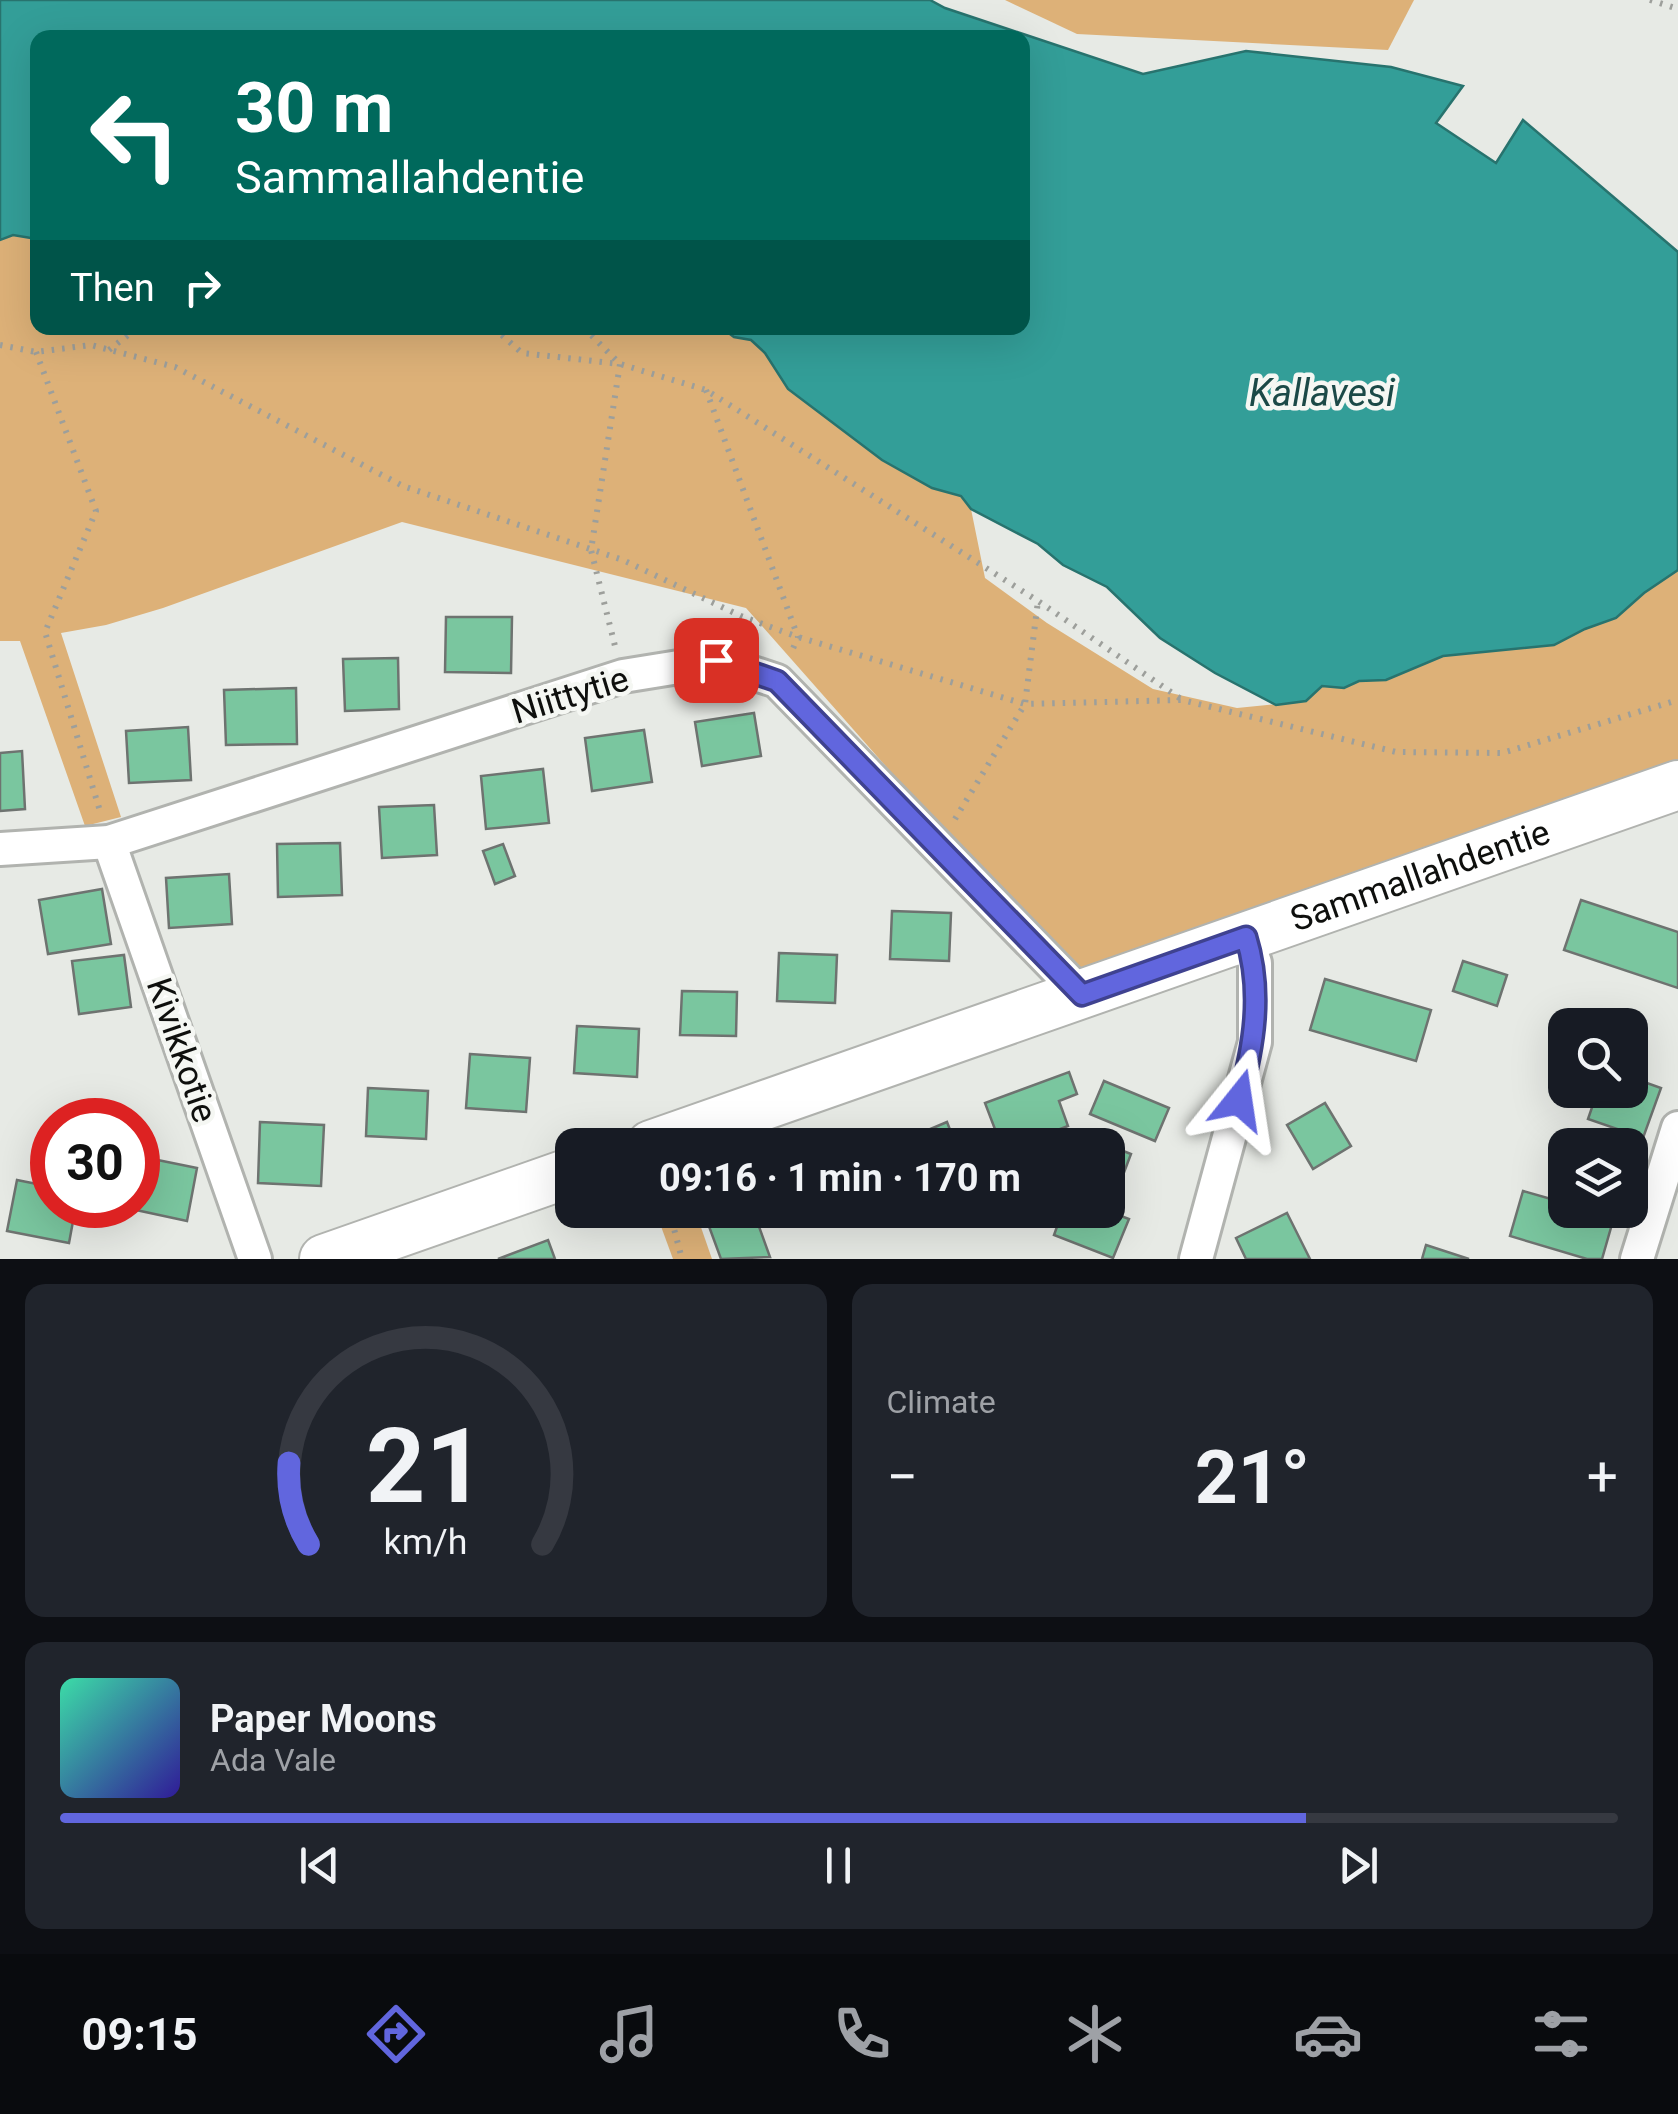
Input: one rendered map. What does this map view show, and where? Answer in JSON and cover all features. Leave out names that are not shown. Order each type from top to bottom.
[{"type":"street","name":"Niittytie","points":[[0,848],[109,842],[623,676],[716,660],[777,681],[1082,995]]},
{"type":"street","name":"Sammallahdentie","points":[[701,1128],[1678,785]]},
{"type":"street","name":"Kivikkotie","points":[[109,842],[255,1259]]},
{"type":"street","points":[[1196,1259],[1255,1042],[1254,963],[1246,937]]},
{"type":"street","points":[[1637,1259],[1678,1128]]},
{"type":"street","points":[[324,1259],[555,1178]]},
{"type":"path","points":[[1650,0],[1678,9]]},
{"type":"path","points":[[109,350],[128,335]]},
{"type":"path","points":[[502,335],[522,352],[620,364],[706,390],[1038,601],[1182,700]]},
{"type":"path","points":[[591,335],[620,364]]},
{"type":"path","points":[[0,346],[36,352],[91,345],[176,368],[404,486],[624,560],[742,616],[798,637],[1025,704],[1182,700],[1396,752],[1502,753],[1678,700]]},
{"type":"path","points":[[36,352],[96,510],[45,632],[109,842]]},
{"type":"path","points":[[620,364],[590,550],[623,676]]},
{"type":"path","points":[[706,390],[798,637]]},
{"type":"path","points":[[938,846],[1025,704],[1038,601]]},
{"type":"path","points":[[674,1228],[682,1259]]},
{"type":"shaded area","points":[[1005,0],[1414,0],[1388,50],[1077,34]]},
{"type":"shaded area","points":[[13,235],[30,238],[30,335],[731,335],[750,340],[765,353],[788,389],[881,460],[932,488],[961,496],[971,509],[985,578],[1047,623],[1153,689],[1237,708],[1306,701],[1322,686],[1344,688],[1358,681],[1386,680],[1443,656],[1554,645],[1616,618],[1678,570],[1678,769],[1080,986],[746,608],[402,522],[163,608],[61,633],[121,817],[85,826],[20,641],[0,641],[0,240]]},
{"type":"shaded area","points":[[662,1228],[701,1228],[712,1259],[673,1259]]},
{"type":"water","name":"Kallavesi","points":[[0,0],[930,0],[1011,30],[30,30],[30,238],[13,235],[0,240]]},
{"type":"water","name":"Kallavesi","points":[[1030,36],[1143,74],[1246,51],[1391,67],[1463,86],[1436,123],[1496,163],[1523,120],[1678,252],[1678,570],[1616,618],[1554,645],[1443,656],[1386,680],[1359,681],[1344,688],[1322,686],[1306,701],[1276,705],[1160,638],[1107,587],[971,509],[961,496],[932,488],[882,460],[788,389],[765,353],[751,340],[731,335],[1030,335]]},
{"type":"building","points":[[446,617],[512,617],[511,673],[445,672]]},
{"type":"building","points":[[398,658],[399,709],[345,711],[343,659]]},
{"type":"building","points":[[296,688],[297,744],[226,745],[224,690]]},
{"type":"building","points":[[754,713],[761,756],[702,766],[695,722]]},
{"type":"building","points":[[188,727],[191,780],[129,783],[126,731]]},
{"type":"building","points":[[644,730],[652,782],[592,791],[585,738]]},
{"type":"building","points":[[22,751],[25,809],[0,811],[0,753]]},
{"type":"building","points":[[543,769],[549,823],[486,829],[481,776]]},
{"type":"building","points":[[434,805],[437,855],[382,858],[379,807]]},
{"type":"building","points":[[340,843],[342,895],[278,897],[277,844]]},
{"type":"building","points":[[503,844],[515,876],[495,884],[483,851]]},
{"type":"building","points":[[229,874],[232,924],[169,928],[166,878]]},
{"type":"building","points":[[102,889],[111,944],[48,954],[39,900]]},
{"type":"building","points":[[1581,900],[1678,932],[1678,988],[1564,950]]},
{"type":"building","points":[[892,911],[951,913],[949,961],[890,959]]},
{"type":"building","points":[[779,953],[837,955],[835,1003],[777,1001]]},
{"type":"building","points":[[124,955],[131,1007],[79,1014],[72,961]]},
{"type":"building","points":[[1463,961],[1507,975],[1497,1006],[1453,991]]},
{"type":"building","points":[[1325,979],[1431,1010],[1416,1061],[1310,1030]]},
{"type":"building","points":[[682,991],[737,992],[736,1036],[680,1035]]},
{"type":"building","points":[[577,1026],[639,1029],[637,1077],[574,1073]]},
{"type":"building","points":[[470,1054],[530,1058],[526,1112],[466,1108]]},
{"type":"building","points":[[1069,1072],[1077,1094],[1059,1101],[1068,1126],[1063,1128],[995,1128],[985,1103]]},
{"type":"building","points":[[1104,1081],[1169,1108],[1155,1141],[1090,1114]]},
{"type":"building","points":[[1648,1083],[1661,1088],[1647,1128],[1614,1128],[1588,1119],[1592,1108],[1648,1108]]},
{"type":"building","points":[[368,1088],[428,1091],[426,1139],[366,1136]]},
{"type":"building","points":[[1325,1103],[1351,1146],[1313,1169],[1287,1125]]},
{"type":"building","points":[[260,1122],[324,1125],[321,1186],[258,1183]]},
{"type":"building","points":[[160,1160],[197,1168],[187,1221],[160,1215]]},
{"type":"building","points":[[17,1180],[30,1183],[30,1228],[72,1228],[69,1243],[7,1231]]},
{"type":"building","points":[[1523,1191],[1548,1198],[1548,1228],[1611,1228],[1602,1259],[1587,1259],[1510,1236]]},
{"type":"building","points":[[1287,1213],[1310,1259],[1246,1259],[1236,1238]]},
{"type":"building","points":[[1125,1218],[1129,1219],[1113,1258],[1054,1235],[1057,1228],[1125,1228]]},
{"type":"building","points":[[710,1228],[760,1228],[770,1257],[721,1259]]},
{"type":"building","points":[[548,1240],[555,1259],[498,1259]]},
{"type":"building","points":[[1426,1245],[1469,1259],[1422,1259]]},
{"type":"route","points":[[716,660],[777,681],[1082,995],[1246,937],[1254,963],[1255,1042],[1239,1100]]}]
